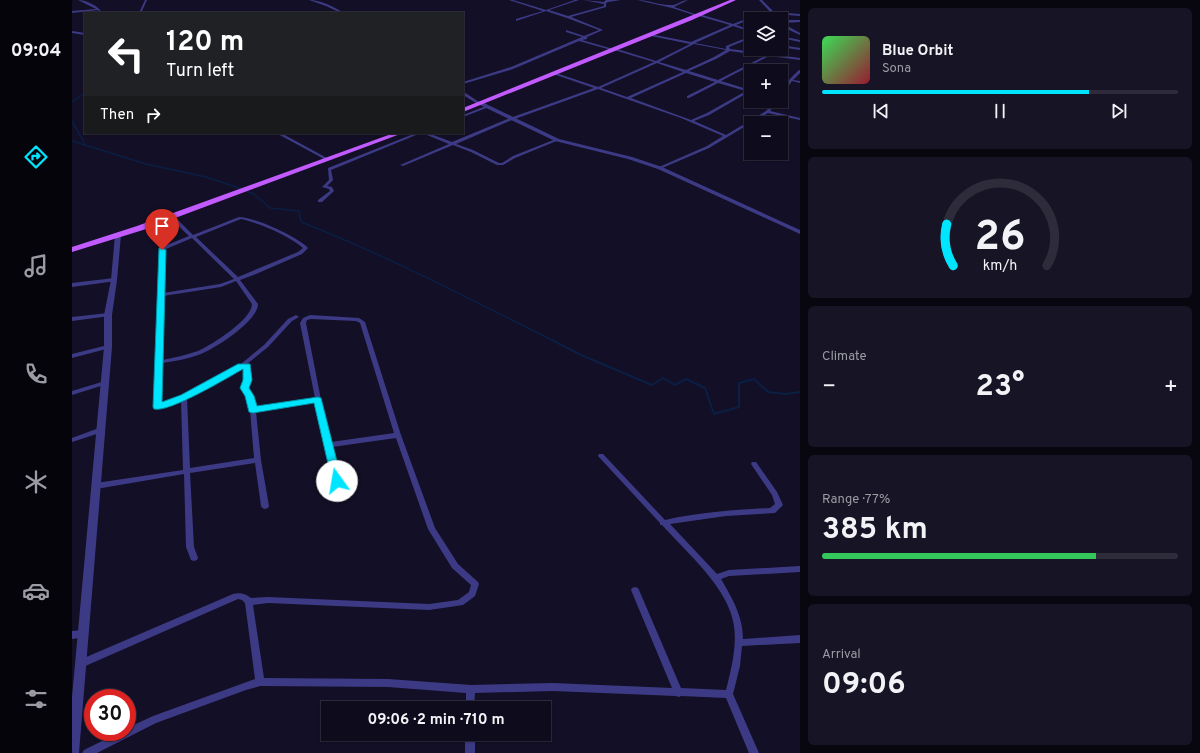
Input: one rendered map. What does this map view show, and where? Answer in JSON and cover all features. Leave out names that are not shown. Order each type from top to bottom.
[{"type":"main road","points":[[478,103],[732,0]]},
{"type":"main road","points":[[613,49],[698,15]]},
{"type":"main road","points":[[464,109],[564,68]]},
{"type":"main road","points":[[72,249],[392,134]]},
{"type":"main road","points":[[72,249],[118,236],[172,217],[397,134]]},
{"type":"street","points":[[79,0],[99,9],[100,12]]},
{"type":"street","points":[[140,12],[146,0]]},
{"type":"street","points":[[310,0],[327,5],[341,12]]},
{"type":"street","points":[[464,83],[512,68],[602,30],[568,17],[542,11],[510,0]]},
{"type":"street","points":[[517,20],[578,0]]},
{"type":"street","points":[[584,0],[620,0]]},
{"type":"street","points":[[638,0],[671,7],[744,28]]},
{"type":"street","points":[[671,7],[687,0]]},
{"type":"street","points":[[760,0],[772,12]]},
{"type":"street","points":[[568,17],[605,6],[607,1]]},
{"type":"street","points":[[83,11],[93,6]]},
{"type":"street","points":[[72,12],[99,9]]},
{"type":"street","points":[[788,14],[800,15]]},
{"type":"street","points":[[402,165],[511,119],[598,88],[744,20]]},
{"type":"street","points":[[788,21],[800,21]]},
{"type":"street","points":[[790,28],[800,29]]},
{"type":"street","points":[[790,28],[800,34]]},
{"type":"street","points":[[567,31],[586,38]]},
{"type":"street","points":[[72,32],[84,34]]},
{"type":"street","points":[[651,34],[744,52]]},
{"type":"street","points":[[788,38],[800,41]]},
{"type":"street","points":[[579,40],[656,62],[744,90]]},
{"type":"street","points":[[729,50],[727,47],[743,41]]},
{"type":"street","points":[[788,47],[800,49]]},
{"type":"street","points":[[628,98],[729,50]]},
{"type":"street","points":[[688,97],[767,56]]},
{"type":"street","points":[[777,56],[800,59]]},
{"type":"street","points":[[788,84],[800,71]]},
{"type":"street","points":[[554,73],[691,120],[718,131],[726,136]]},
{"type":"street","points":[[791,80],[800,82]]},
{"type":"street","points":[[464,94],[478,103],[557,140],[630,158],[660,168],[800,232]]},
{"type":"street","points":[[691,120],[708,114],[744,95]]},
{"type":"street","points":[[464,116],[487,107]]},
{"type":"street","points":[[660,168],[708,146],[767,112],[771,108]]},
{"type":"street","points":[[767,112],[800,119]]},
{"type":"street","points":[[718,131],[731,133]]},
{"type":"street","points":[[280,134],[325,158]]},
{"type":"street","points":[[320,201],[332,191],[330,188],[324,187],[331,180],[329,169],[416,134]]},
{"type":"street","points":[[427,134],[503,164],[514,157],[557,140]]},
{"type":"street","points":[[159,362],[197,354],[207,350],[223,340],[245,321],[254,310],[255,304],[236,279],[172,217]]},
{"type":"street","points":[[160,295],[212,287],[300,253],[306,248],[295,240],[242,218],[170,245],[162,250],[160,295],[158,407],[184,397],[243,365],[266,346],[290,320],[296,317]]},
{"type":"street","points":[[72,753],[108,348],[108,315],[114,280],[118,236]]},
{"type":"street","points":[[72,285],[114,280]]},
{"type":"street","points":[[72,319],[108,315]]},
{"type":"street","points":[[249,602],[268,600],[429,607],[460,603],[472,594],[475,584],[455,566],[432,529],[398,435],[362,322],[357,318],[310,317],[305,319],[303,323],[318,400],[340,493]]},
{"type":"street","points":[[72,356],[108,348]]},
{"type":"street","points":[[243,365],[248,367],[247,380],[244,388],[250,396],[253,410],[258,460],[265,506]]},
{"type":"street","points":[[72,393],[105,383]]},
{"type":"street","points":[[184,397],[190,547],[194,558]]},
{"type":"street","points":[[253,410],[318,400]]},
{"type":"street","points":[[72,440],[101,430]]},
{"type":"street","points":[[329,445],[398,435]]},
{"type":"street","points":[[601,456],[716,578],[728,598],[737,618],[739,643],[736,669],[730,694],[754,753]]},
{"type":"street","points":[[96,486],[258,460]]},
{"type":"street","points":[[664,523],[726,513],[772,511],[779,505],[775,494],[754,464]]},
{"type":"street","points":[[716,578],[729,573],[800,569]]},
{"type":"street","points":[[635,590],[680,693]]},
{"type":"street","points":[[80,664],[236,596],[245,597],[249,602],[260,682]]},
{"type":"street","points":[[72,636],[83,634]]},
{"type":"street","points":[[739,643],[800,639]]},
{"type":"street","points":[[87,753],[153,720],[260,682],[388,683],[471,689],[553,687],[730,694]]},
{"type":"street","points":[[470,701],[471,689]]},
{"type":"street","points":[[470,741],[470,753]]},
{"type":"waterway","points":[[72,102],[84,94]]},
{"type":"waterway","points":[[72,121],[85,144]]},
{"type":"waterway","points":[[72,141],[146,164],[206,177],[242,189]]},
{"type":"waterway","points":[[246,191],[254,194],[270,208],[299,211],[301,222],[397,264],[552,340]]},
{"type":"waterway","points":[[552,340],[581,355],[652,385],[663,378],[675,385],[686,379],[705,388],[714,414],[739,407],[739,383],[754,379],[768,392],[786,394],[800,392]]},
{"type":"route","points":[[162,250],[158,407],[184,397],[243,365],[247,366],[247,380],[244,388],[250,396],[253,410],[318,400],[337,481]]}]
